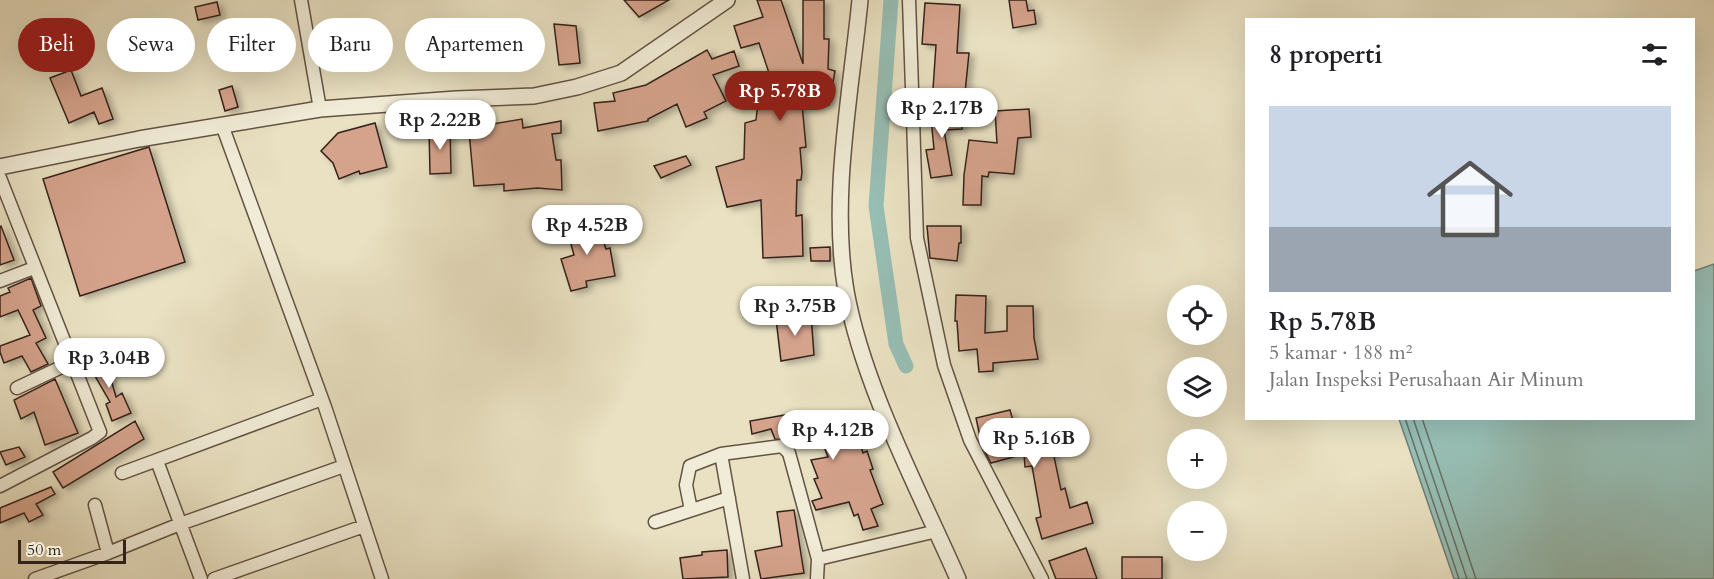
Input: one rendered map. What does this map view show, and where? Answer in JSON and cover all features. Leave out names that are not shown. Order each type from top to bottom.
[{"type":"street","points":[[301,0],[320,110]]},
{"type":"street","points":[[0,166],[222,125],[320,110],[456,99],[534,96],[577,87],[621,73],[727,0]]},
{"type":"street","points":[[860,0],[841,192],[846,290],[856,333],[873,380],[958,579]]},
{"type":"street","points":[[909,0],[917,238],[944,365],[975,450],[1042,579]]},
{"type":"street","points":[[222,125],[322,399],[382,579]]},
{"type":"street","points":[[0,178],[70,363],[100,432],[0,486]]},
{"type":"street","points":[[0,281],[34,268]]},
{"type":"street","points":[[16,388],[70,363]]},
{"type":"street","points":[[122,473],[322,399]]},
{"type":"street","points":[[691,510],[686,485],[690,465],[721,454],[769,446],[785,448],[789,453],[819,559],[818,579]]},
{"type":"street","points":[[721,454],[743,579]]},
{"type":"street","points":[[157,461],[201,579]]},
{"type":"street","points":[[34,579],[344,466]]},
{"type":"street","points":[[655,522],[729,498]]},
{"type":"street","points":[[95,505],[108,553]]},
{"type":"street","points":[[214,579],[364,526]]},
{"type":"street","points":[[819,559],[937,531]]},
{"type":"water","points":[[1714,264],[1714,579],[1454,579],[1399,420],[1695,420],[1695,271]]},
{"type":"building","points":[[624,0],[669,0],[639,17]]},
{"type":"building","points":[[757,0],[781,0],[803,64],[803,0],[824,0],[824,39],[829,39],[828,69],[835,71],[829,105],[802,104],[806,147],[800,148],[802,172],[801,180],[797,180],[796,216],[802,215],[803,256],[763,258],[761,200],[727,207],[716,167],[744,159],[745,123],[756,120],[760,85],[746,84],[746,72],[769,73],[759,43],[741,48],[734,26],[763,17]]},
{"type":"building","points":[[1009,0],[1026,0],[1028,11],[1034,10],[1036,24],[1013,28]]},
{"type":"building","points":[[217,2],[220,15],[198,20],[195,7]]},
{"type":"building","points":[[925,3],[960,5],[957,53],[969,53],[965,93],[933,89],[936,45],[922,44]]},
{"type":"building","points":[[554,24],[576,26],[580,63],[559,65]]},
{"type":"building","points":[[707,50],[712,59],[734,51],[739,66],[713,75],[726,101],[704,112],[707,118],[686,127],[677,104],[648,121],[598,131],[594,103],[615,101],[613,93],[646,85]]},
{"type":"building","points":[[72,72],[81,96],[102,88],[113,119],[99,124],[94,112],[69,123],[50,78]]},
{"type":"building","points":[[232,86],[238,107],[225,111],[219,90]]},
{"type":"building","points":[[960,106],[962,129],[944,130],[952,175],[931,178],[926,150],[934,149],[930,108]]},
{"type":"building","points":[[1029,109],[1031,137],[1018,138],[1014,174],[989,172],[988,177],[982,176],[981,205],[963,205],[969,140],[997,143],[995,111]]},
{"type":"building","points":[[479,118],[481,126],[522,119],[523,128],[561,121],[561,133],[552,134],[556,160],[561,160],[562,190],[537,188],[504,191],[504,184],[474,186],[468,120]]},
{"type":"building","points":[[375,123],[387,167],[360,174],[359,171],[339,179],[333,163],[321,151],[338,133]]},
{"type":"building","points":[[429,128],[450,128],[451,173],[430,174]]},
{"type":"building","points":[[149,147],[185,262],[80,296],[43,179]]},
{"type":"building","points":[[686,156],[691,165],[661,178],[654,166]]},
{"type":"building","points":[[596,220],[606,249],[610,248],[615,276],[586,281],[587,287],[571,291],[561,259],[574,255],[566,226],[582,223],[583,225]]},
{"type":"building","points":[[927,226],[961,226],[961,243],[959,243],[957,261],[930,258]]},
{"type":"building","points":[[0,227],[14,260],[0,265]]},
{"type":"building","points":[[830,247],[830,261],[811,261],[810,248]]},
{"type":"building","points":[[31,278],[41,306],[33,310],[46,338],[36,343],[48,364],[31,372],[22,356],[4,363],[0,346],[30,335],[18,310],[0,317],[0,296],[10,292],[8,288]]},
{"type":"building","points":[[956,295],[986,296],[985,333],[1007,331],[1007,306],[1033,306],[1034,338],[1038,359],[993,363],[993,371],[979,372],[977,349],[959,351],[957,321],[955,321]]},
{"type":"building","points":[[811,315],[814,355],[781,361],[776,319]]},
{"type":"building","points":[[104,355],[116,397],[122,393],[131,413],[112,421],[106,404],[110,402],[87,362]]},
{"type":"building","points":[[55,379],[78,433],[45,445],[34,412],[21,419],[14,400]]},
{"type":"building","points":[[1010,410],[1015,428],[1047,423],[1061,490],[1065,488],[1070,508],[1087,502],[1093,523],[1042,539],[1036,518],[1041,517],[1032,466],[1025,467],[1024,454],[991,463],[982,446],[976,418]]},
{"type":"building","points":[[802,412],[802,417],[850,412],[853,435],[857,434],[863,453],[867,451],[873,469],[870,470],[883,504],[871,509],[878,526],[863,530],[858,514],[854,516],[849,502],[816,510],[812,501],[822,498],[814,479],[818,478],[811,460],[828,457],[820,436],[789,441],[775,439],[771,429],[752,434],[750,421]]},
{"type":"building","points":[[135,421],[144,439],[63,488],[53,472]]},
{"type":"building","points":[[19,447],[25,457],[6,465],[0,452]]},
{"type":"building","points":[[51,487],[55,494],[36,504],[43,515],[29,522],[24,513],[0,523],[0,508]]},
{"type":"building","points":[[794,510],[804,573],[761,579],[755,551],[782,546],[777,512]]},
{"type":"building","points":[[1086,548],[1097,579],[1056,579],[1049,561]]},
{"type":"building","points":[[727,550],[728,577],[683,579],[680,558],[702,555],[702,552]]},
{"type":"building","points":[[1122,557],[1162,557],[1162,579],[1122,579]]},
{"type":"waterway","points":[[891,0],[876,206],[896,344],[906,366]]}]
